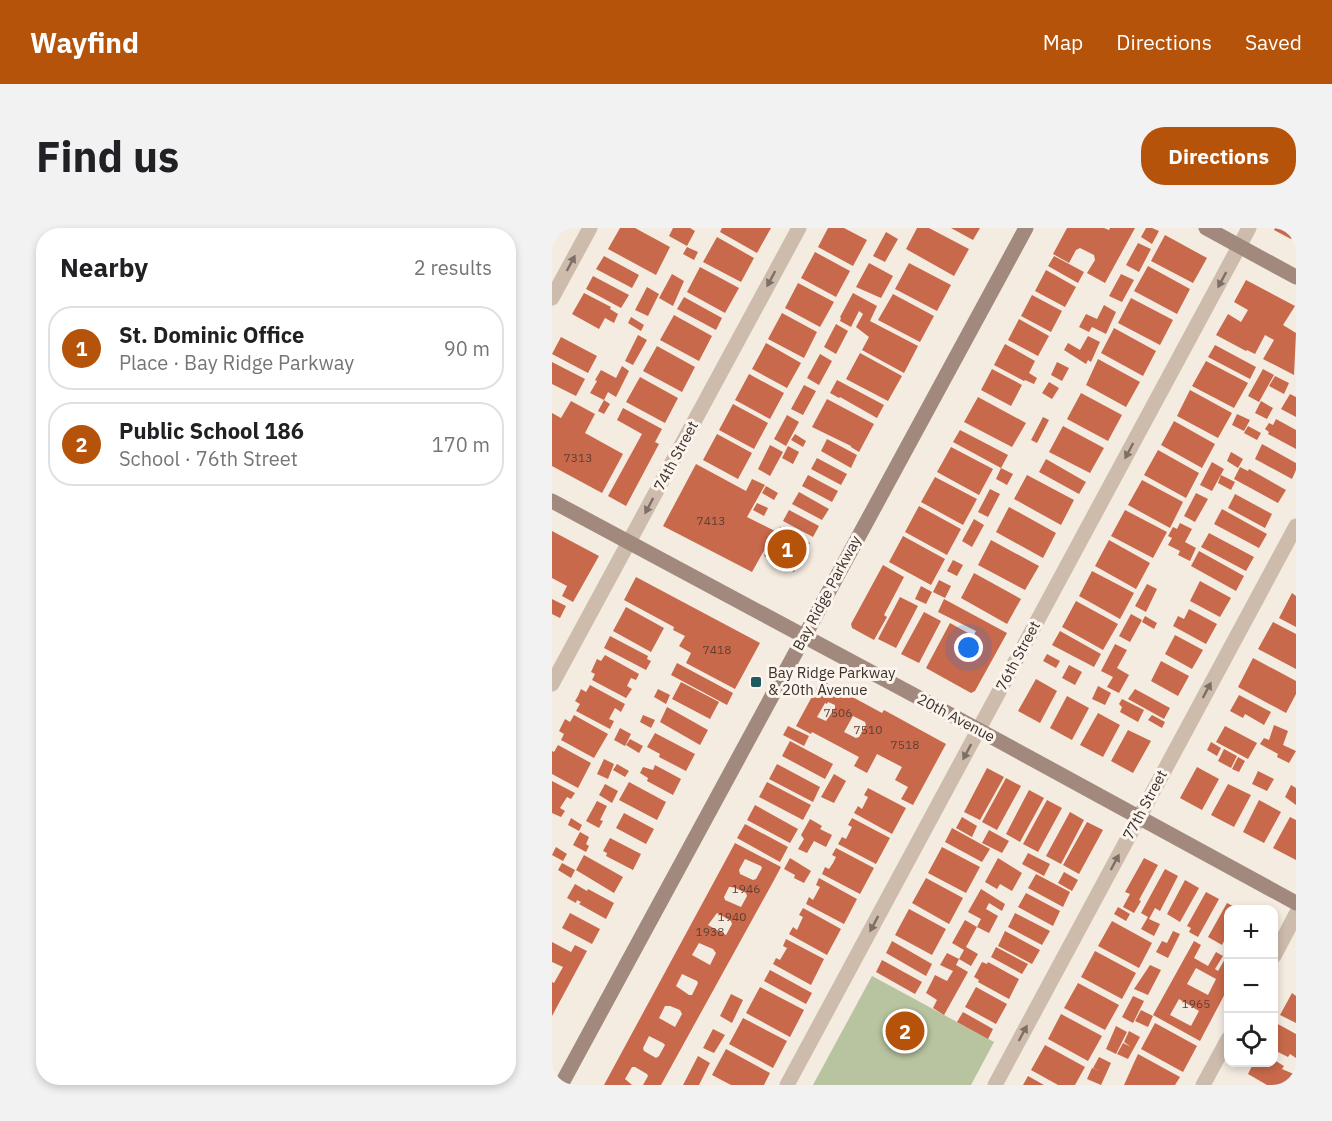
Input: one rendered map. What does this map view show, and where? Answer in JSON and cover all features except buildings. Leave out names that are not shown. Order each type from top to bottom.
[{"type":"main road","name":"Bay Ridge Parkway","points":[[561,1085],[1026,228]]},
{"type":"main road","points":[[1206,228],[1296,277]]},
{"type":"main road","name":"20th Avenue","points":[[552,501],[1296,903]]},
{"type":"street","points":[[552,298],[590,228]]},
{"type":"street","name":"74th Street","points":[[552,684],[799,228]]},
{"type":"street","name":"76th Street","points":[[787,1085],[1250,228]]},
{"type":"street","name":"77th Street","points":[[995,1085],[1296,526]]},
{"type":"street","points":[[1278,948],[1296,914]]},
{"type":"street","points":[[1203,1085],[1224,1046]]},
{"type":"green space","points":[[872,976],[994,1042],[971,1085],[813,1085]]},
{"type":"place","name":"St. Dominic Office","points":[[787,549]]},
{"type":"place","name":"Bay Ridge Parkway & 20th Avenue","points":[[756,682]]},
{"type":"place","name":"Public School 186","points":[[905,1031]]}]
